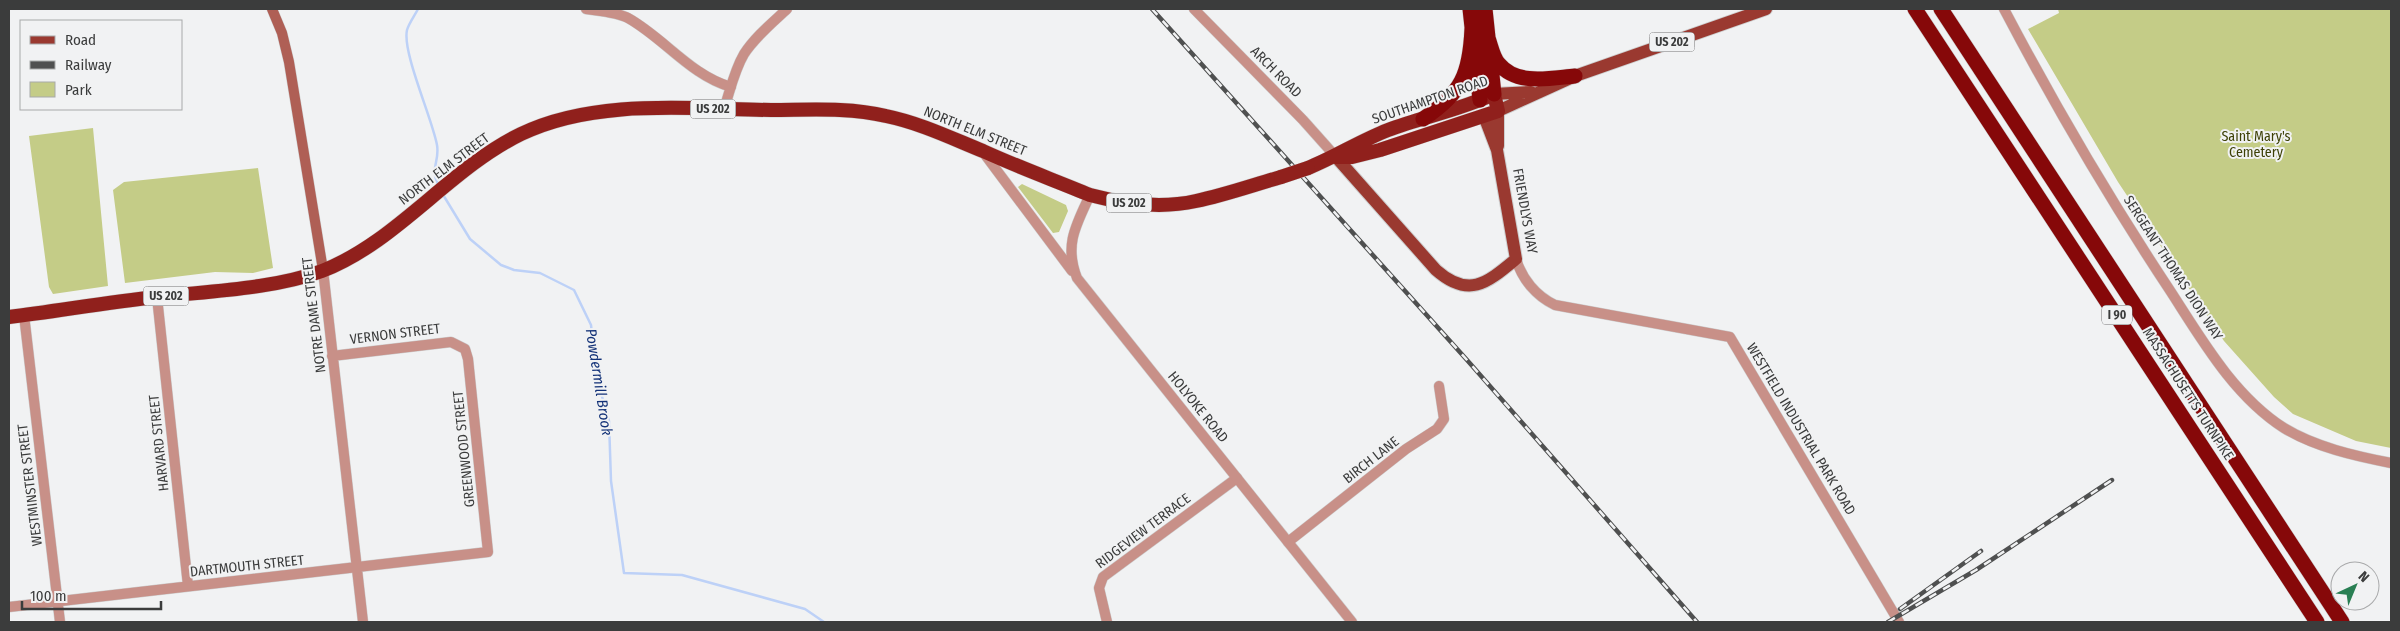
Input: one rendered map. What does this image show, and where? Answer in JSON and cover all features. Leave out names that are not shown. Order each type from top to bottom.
[{"type":"highway","points":[[1470,9],[1480,100]]},
{"type":"highway","points":[[1485,9],[1494,94]]},
{"type":"highway","name":"MASSACHUSETTS TURNPIKE","points":[[1915,9],[2317,622]]},
{"type":"highway","name":"MASSACHUSETTS TURNPIKE","points":[[1941,9],[2342,622]]},
{"type":"highway","points":[[1952,9],[1989,68],[2031,147]]},
{"type":"highway","points":[[1423,119],[1448,101],[1463,80],[1470,59],[1472,28]]},
{"type":"highway","points":[[1488,38],[1498,64],[1514,74],[1536,80],[1575,76]]},
{"type":"highway","name":"SOUTHAMPTON ROAD","points":[[1281,177],[1336,157],[1389,130],[1494,94]]},
{"type":"highway","name":"FRIENDLYS WAY","points":[[1494,94],[1498,111]]},
{"type":"highway","name":"FRIENDLYS WAY","points":[[1480,100],[1484,116]]},
{"type":"highway","name":"NORTH ELM STREET","points":[[9,317],[284,282],[323,270],[376,240],[491,152],[520,135],[590,112],[634,109],[819,108],[874,113],[942,133],[983,152],[1090,195],[1114,201],[1146,205],[1195,202],[1281,177]]},
{"type":"highway","name":"SOUTHAMPTON ROAD","points":[[1336,157],[1352,157],[1373,152],[1498,111]]},
{"type":"main road","name":"NOTRE DAME STREET","points":[[272,9],[282,33],[289,62],[323,270]]},
{"type":"main road","name":"SOUTHAMPTON ROAD","points":[[1498,111],[1575,76],[1766,9]]},
{"type":"main road","name":"SOUTHAMPTON ROAD","points":[[1494,94],[1539,91]]},
{"type":"main road","name":"FRIENDLYS WAY","points":[[1497,150],[1498,111]]},
{"type":"main road","name":"FRIENDLYS WAY","points":[[1484,116],[1497,150],[1516,259]]},
{"type":"main road","points":[[1336,157],[1427,261],[1453,283],[1467,287],[1482,282],[1497,274],[1516,259]]},
{"type":"street","points":[[586,9],[627,18],[697,70],[719,83],[731,86]]},
{"type":"street","points":[[724,109],[738,67],[751,44],[787,9]]},
{"type":"street","name":"ARCH ROAD","points":[[1194,9],[1303,120],[1336,157]]},
{"type":"street","name":"SERGEANT THOMAS DION WAY","points":[[2004,9],[2047,92],[2133,234],[2197,331],[2240,389],[2276,422],[2295,433],[2336,449],[2391,463]]},
{"type":"street","points":[[983,152],[1077,278]]},
{"type":"street","name":"HOLYOKE ROAD","points":[[1090,195],[1072,240],[1072,264],[1077,278],[1352,622]]},
{"type":"street","name":"FRIENDLYS WAY","points":[[1516,259],[1524,277]]},
{"type":"street","name":"NOTRE DAME STREET","points":[[323,270],[363,622]]},
{"type":"street","name":"WESTFIELD INDUSTRIAL PARK ROAD","points":[[1524,277],[1541,297],[1555,305],[1730,337],[1899,622]]},
{"type":"street","name":"HARVARD STREET","points":[[157,297],[188,586]]},
{"type":"street","name":"WESTMINSTER STREET","points":[[24,315],[60,622]]},
{"type":"street","name":"VERNON STREET","points":[[332,356],[447,342],[461,345]]},
{"type":"street","name":"GREENWOOD STREET","points":[[461,345],[468,358],[488,552]]},
{"type":"street","name":"BIRCH LANE","points":[[1288,542],[1406,449],[1437,429],[1444,419],[1439,386]]},
{"type":"street","name":"RIDGEVIEW TERRACE","points":[[1107,622],[1099,588],[1103,577],[1237,478]]},
{"type":"street","name":"DARTMOUTH STREET","points":[[9,607],[488,552]]},
{"type":"green space","name":"Saint Mary's Cemetery","points":[[2058,9],[2391,9],[2391,448],[2356,441],[2293,414],[2274,397],[2224,341],[2118,182],[2028,29],[2059,13]]},
{"type":"green space","points":[[93,128],[108,286],[53,294],[49,287],[29,136]]},
{"type":"green space","points":[[258,168],[273,268],[253,273],[215,272],[125,283],[113,190],[124,182]]},
{"type":"green space","points":[[1022,184],[1066,205],[1068,211],[1059,232],[1053,233],[1018,187]]},
{"type":"waterway","name":"Powdermill Brook","points":[[418,9],[408,27],[407,40],[413,69],[437,145],[435,174],[439,186]]},
{"type":"waterway","name":"Powdermill Brook","points":[[442,193],[470,239],[501,265],[514,270],[540,273],[574,290],[591,325],[597,379],[609,421],[611,481],[624,573],[682,575],[805,609],[824,622]]},
{"type":"railway","points":[[1152,9],[1467,360],[1697,622]]},
{"type":"railway","points":[[1888,622],[1976,570],[2112,480]]},
{"type":"railway","points":[[1900,609],[1981,551]]}]
